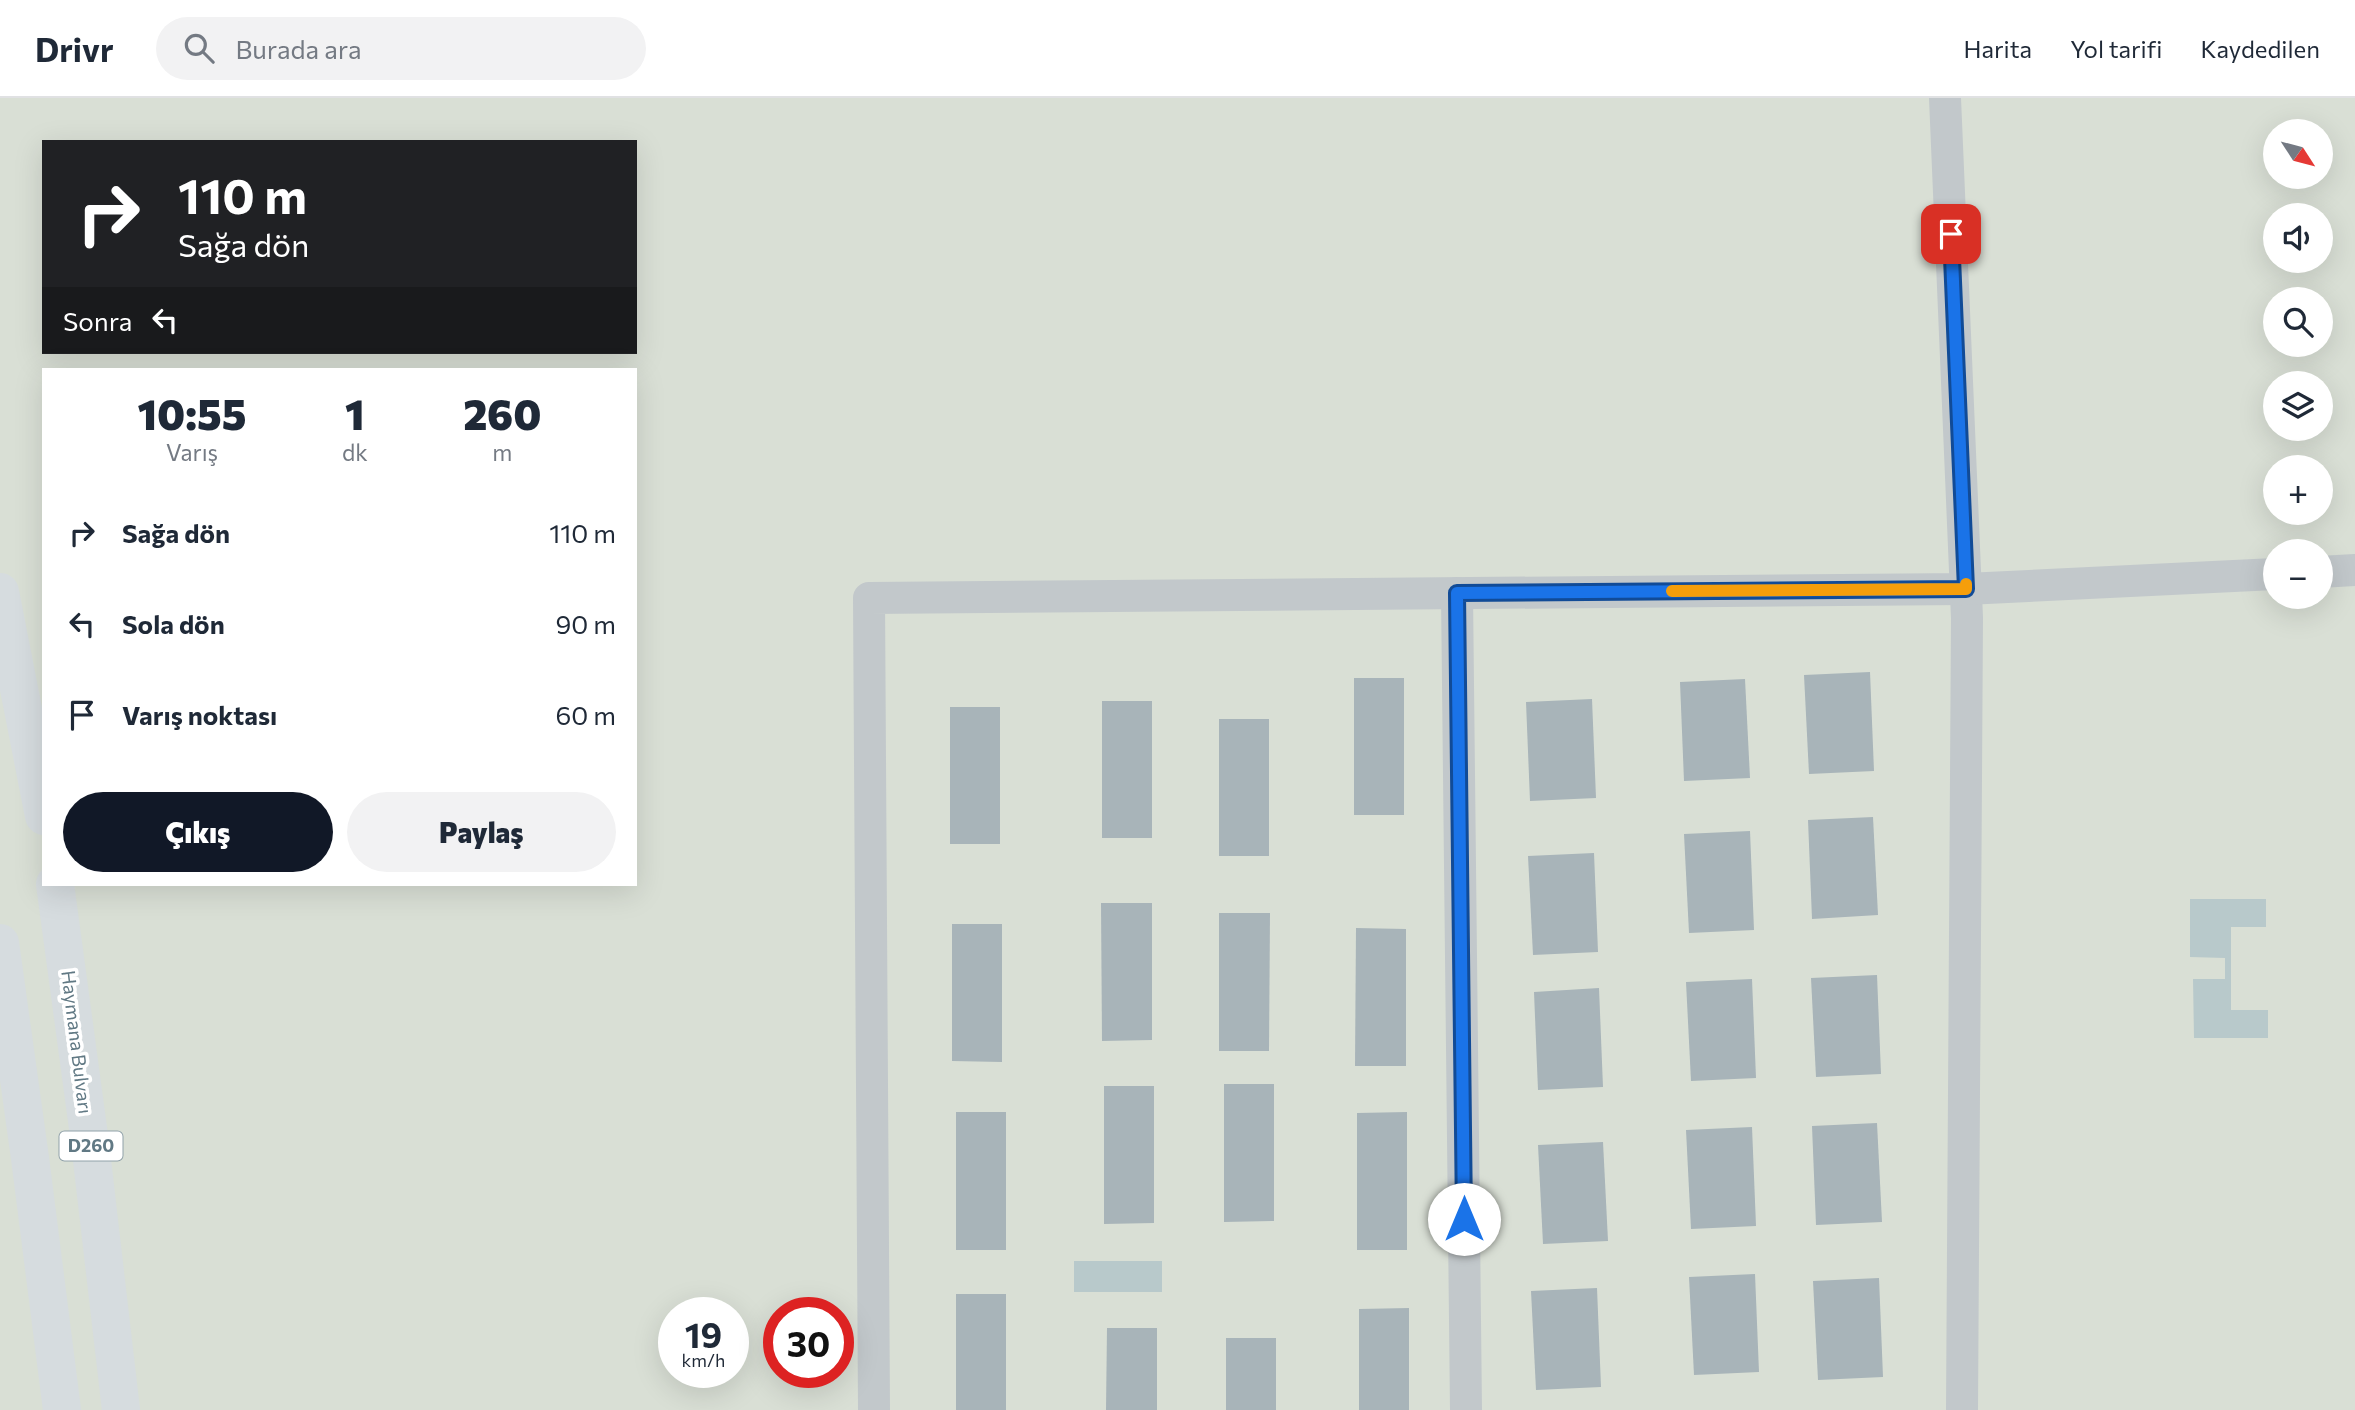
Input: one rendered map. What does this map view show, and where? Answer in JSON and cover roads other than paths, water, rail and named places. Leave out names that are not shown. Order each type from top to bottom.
[{"type":"highway","points":[[0,592],[42,806]]},
{"type":"highway","name":"Haymana Bulvarı","points":[[55,886],[89,1130],[121,1410]]},
{"type":"highway","name":"D260","points":[[0,943],[62,1410]]},
{"type":"street","points":[[1945,98],[1966,589],[1962,1410]]},
{"type":"street","points":[[2333,571],[2355,570]]},
{"type":"street","points":[[874,1410],[869,598],[1966,589],[2263,575]]},
{"type":"street","points":[[1457,593],[1466,1410]]}]
